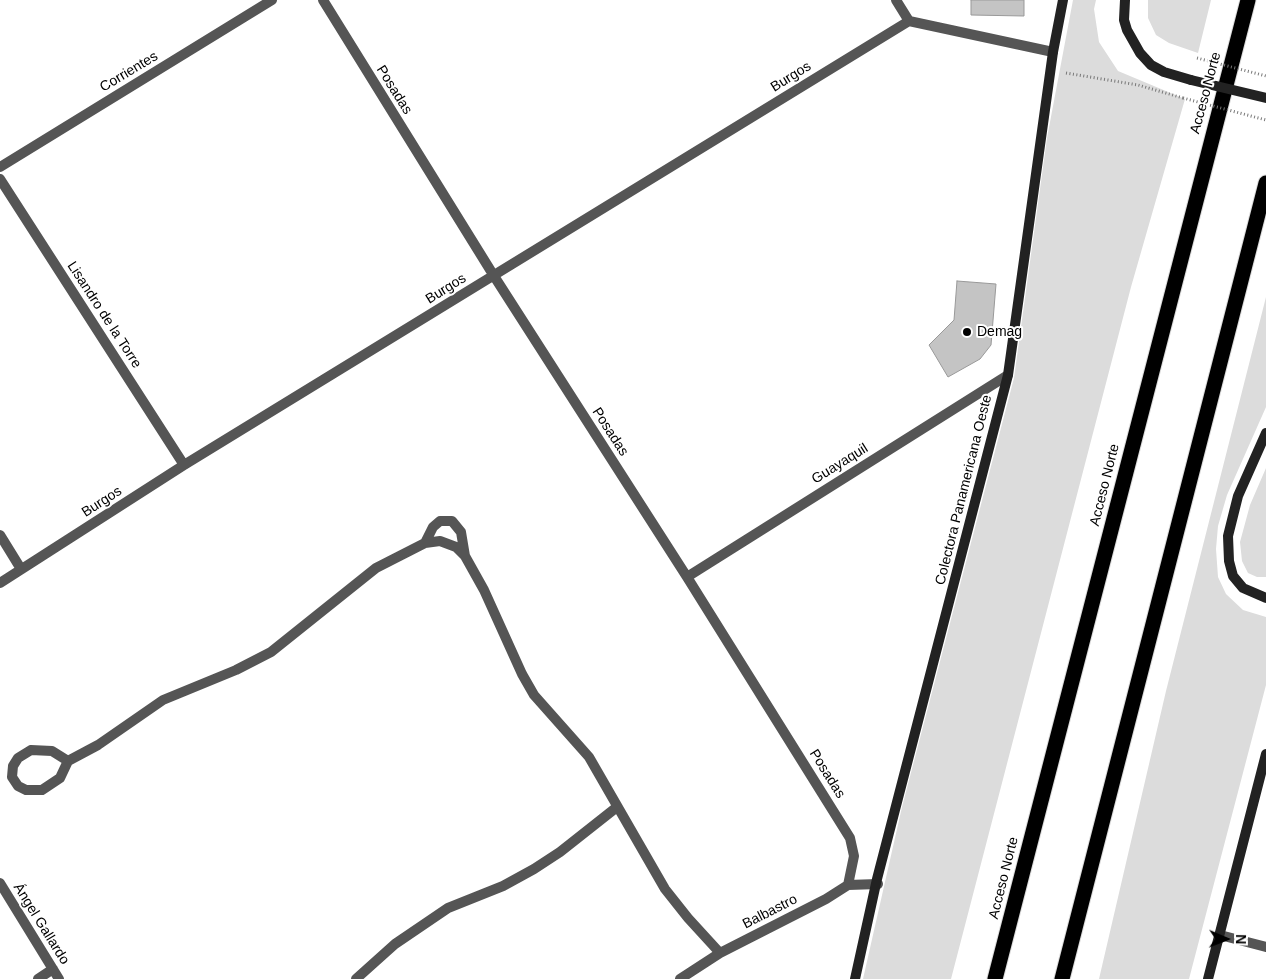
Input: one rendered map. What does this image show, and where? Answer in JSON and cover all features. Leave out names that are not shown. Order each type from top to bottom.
[{"type":"highway","name":"Acceso Norte","points":[[995,979],[1248,0]]},
{"type":"highway","points":[[1062,979],[1266,183]]},
{"type":"street","name":"Corrientes","points":[[0,166],[272,0]]},
{"type":"street","name":"Posadas","points":[[322,0],[494,276],[687,577],[850,838],[854,856],[848,885]]},
{"type":"street","points":[[896,0],[909,21],[1053,52]]},
{"type":"street","name":"Colectora Panamericana Oeste","points":[[855,979],[1008,375],[1053,52],[1063,0]]},
{"type":"street","points":[[1125,0],[1127,30],[1140,53],[1151,65],[1164,72],[1191,80],[1266,98]]},
{"type":"street","name":"Burgos","points":[[0,583],[184,466],[909,21]]},
{"type":"street","name":"Lisandro de la Torre","points":[[0,180],[184,466]]},
{"type":"street","name":"Guayaquil","points":[[687,577],[1008,375]]},
{"type":"street","points":[[1266,432],[1238,496],[1228,536],[1229,561],[1233,576],[1243,588],[1266,598]]},
{"type":"street","points":[[424,542],[433,527],[440,521],[452,520],[461,532],[465,556]]},
{"type":"street","points":[[0,535],[22,569]]},
{"type":"street","points":[[68,761],[52,751],[31,750],[18,758],[13,766],[12,777],[18,786],[26,790],[42,790],[60,778],[68,761],[98,744],[163,700],[236,670],[271,652],[376,568],[424,542],[440,541],[456,547],[465,556],[484,590],[522,674],[534,695],[588,757],[665,889],[720,953]]},
{"type":"street","points":[[1208,979],[1266,754]]},
{"type":"street","points":[[356,979],[395,944],[448,908],[503,886],[534,869],[560,852],[617,807]]},
{"type":"street","name":"Ángel Gallardo","points":[[0,883],[59,979]]},
{"type":"street","points":[[848,885],[878,884]]},
{"type":"street","name":"Balbastro","points":[[680,979],[720,953],[826,900],[848,885]]},
{"type":"street","points":[[1220,935],[1266,947]]},
{"type":"street","points":[[38,979],[53,969]]},
{"type":"path","points":[[1197,58],[1266,76]]},
{"type":"path","points":[[1051,70],[1138,85],[1266,120]]},
{"type":"shaded area","points":[[1073,0],[1096,0],[1094,9],[1099,42],[1118,71],[1185,99],[1131,287],[951,979],[863,979],[902,807],[1014,378],[1047,138]]},
{"type":"shaded area","points":[[1148,0],[1211,0],[1198,53],[1169,43],[1156,35],[1148,18]]},
{"type":"shaded area","points":[[1266,297],[1266,407],[1227,495],[1218,526],[1216,549],[1218,577],[1226,594],[1243,610],[1266,617],[1266,685],[1189,979],[1099,979],[1166,691]]},
{"type":"shaded area","points":[[1266,468],[1266,577],[1257,577],[1248,573],[1242,561],[1240,542],[1250,505]]},
{"type":"building","points":[[971,0],[1024,0],[1024,16],[971,15]]},
{"type":"building","name":"Demag","points":[[957,281],[996,284],[991,345],[980,359],[948,377],[929,345],[954,320]]},
{"type":"place","name":"Demag","points":[[967,332]]}]
